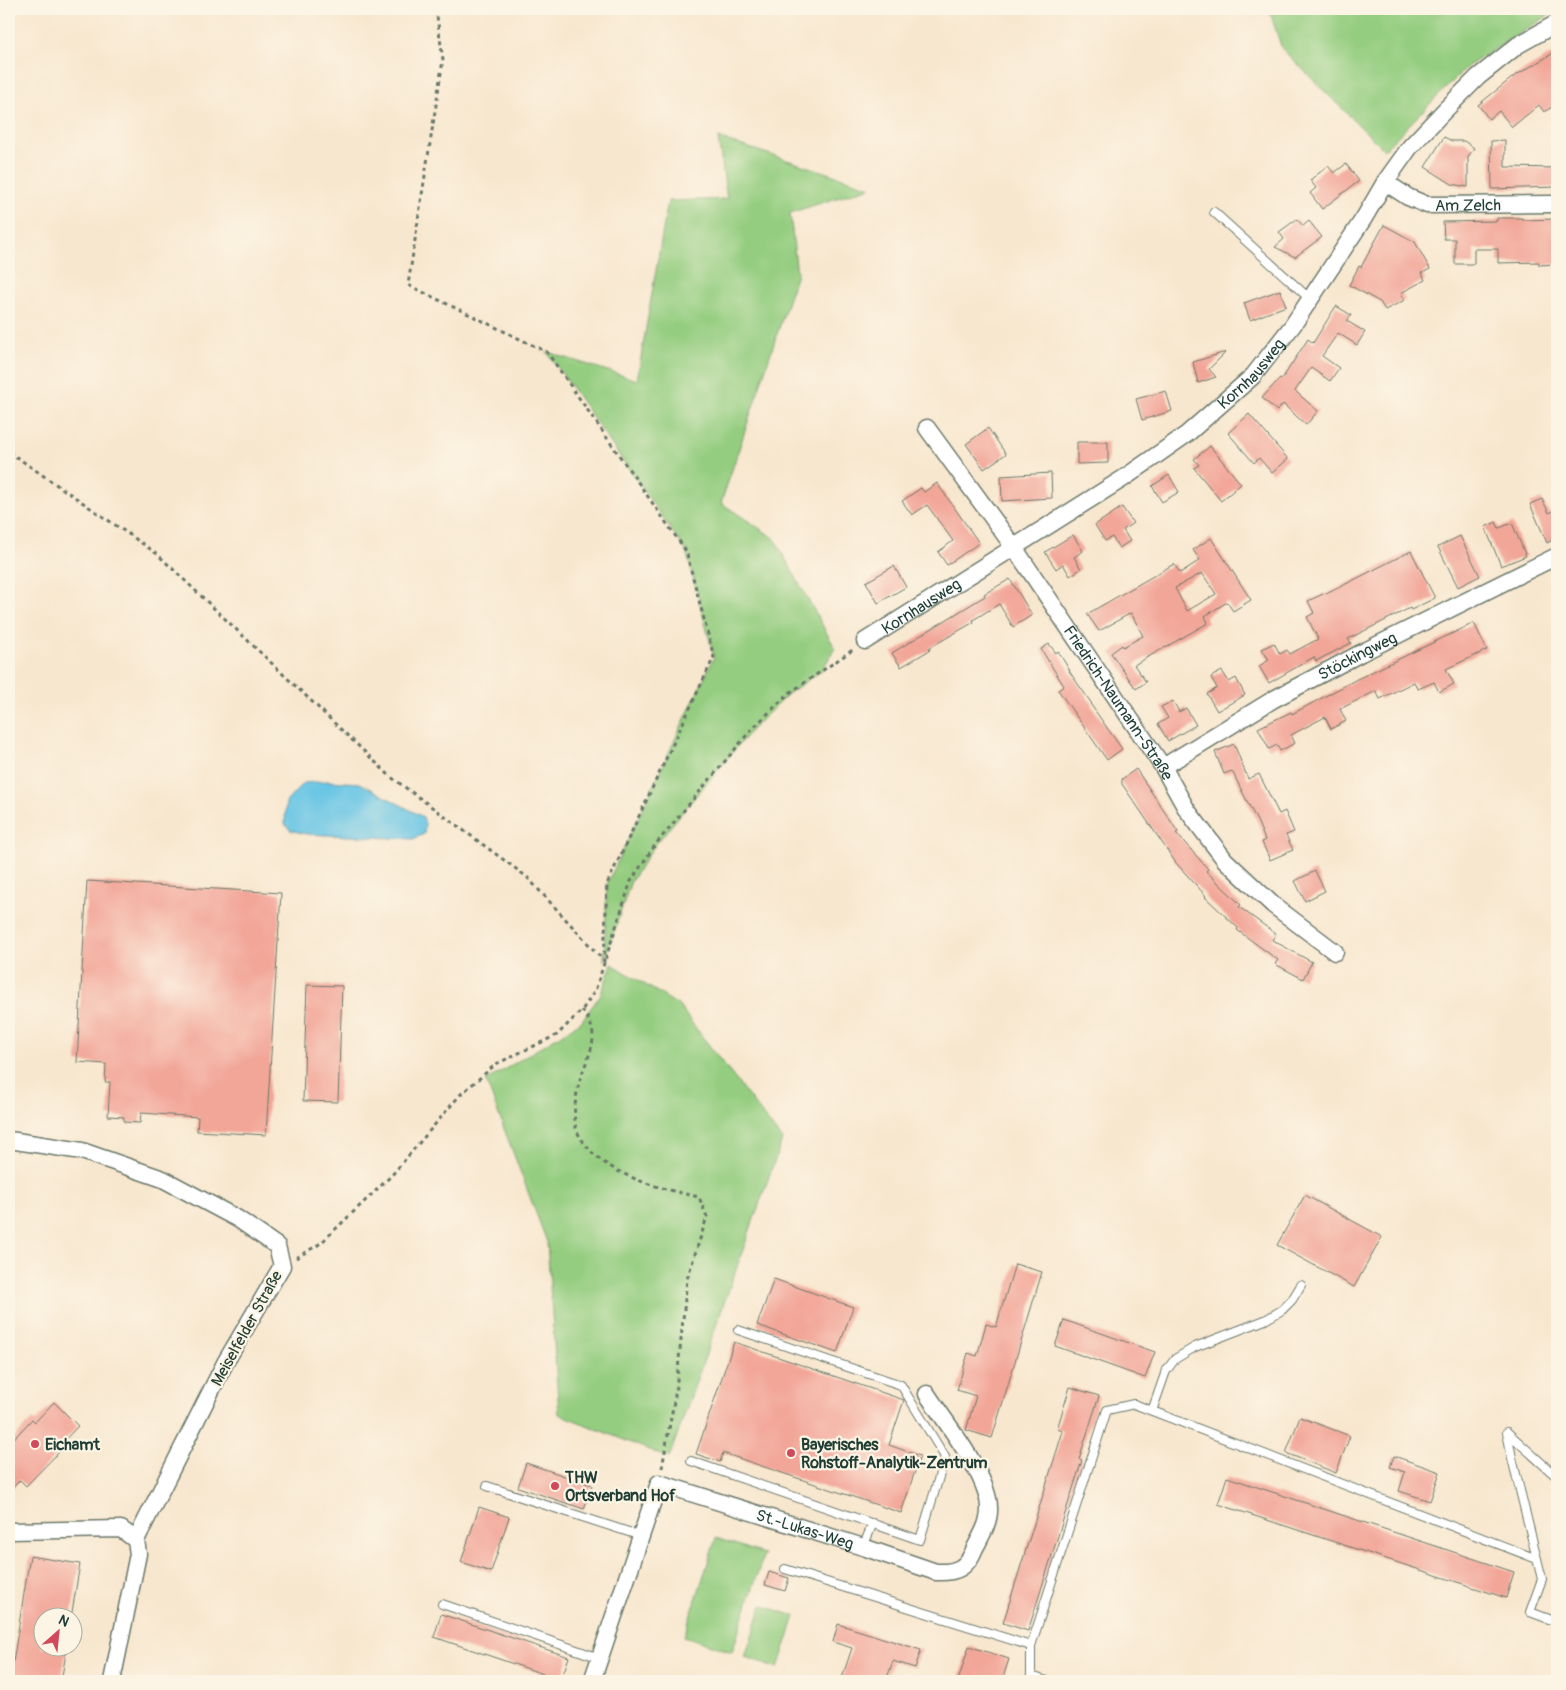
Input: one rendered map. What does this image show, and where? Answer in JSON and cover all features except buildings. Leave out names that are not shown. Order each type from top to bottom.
[{"type":"street","name":"Kornhausweg","points":[[865,641],[1013,546],[1124,478],[1187,434],[1253,376],[1293,325],[1364,218],[1384,182],[1410,147],[1478,77],[1518,45],[1557,23]]},
{"type":"street","name":"Am Zelch","points":[[1384,182],[1408,197],[1427,205],[1557,204]]},
{"type":"street","name":"Friedrich-Naumann-Straße","points":[[928,428],[1013,546],[1163,767],[1187,810],[1225,860],[1273,904],[1335,952]]},
{"type":"street","name":"Stöckingweg","points":[[1163,767],[1274,699],[1361,652],[1557,556]]},
{"type":"street","name":"Meiselfelder Straße","points":[[9,1140],[82,1151],[163,1179],[238,1219],[277,1246],[282,1266],[225,1363],[136,1540],[138,1554],[112,1681]]},
{"type":"street","name":"St.-Lukas-Weg","points":[[659,1483],[936,1572],[960,1569],[970,1560],[985,1527],[990,1509],[986,1487],[927,1394]]},
{"type":"street","points":[[592,1681],[659,1483]]},
{"type":"street","points":[[9,1530],[121,1529],[136,1540]]},
{"type":"lane","points":[[1214,212],[1310,299]]},
{"type":"lane","points":[[1152,1411],[1166,1371],[1174,1359],[1196,1347],[1265,1320],[1282,1310],[1292,1300],[1301,1285]]},
{"type":"lane","points":[[691,1461],[920,1540],[945,1457],[901,1385],[738,1330]]},
{"type":"lane","points":[[1047,1681],[1030,1679],[1030,1646],[1107,1410],[1134,1404],[1537,1559]]},
{"type":"lane","points":[[1557,1477],[1507,1432],[1542,1579],[1530,1612],[1557,1622]]},
{"type":"lane","points":[[487,1486],[641,1536]]},
{"type":"lane","points":[[863,1547],[873,1523]]},
{"type":"lane","points":[[785,1569],[1030,1646]]},
{"type":"lane","points":[[442,1604],[600,1658]]},
{"type":"path","points":[[436,9],[443,60],[408,286],[547,352],[686,552],[714,657],[607,884],[604,961]]},
{"type":"path","points":[[9,452],[156,553],[390,777],[527,877],[604,961]]},
{"type":"path","points":[[282,1266],[320,1243],[384,1182],[460,1095],[496,1064],[558,1035],[582,1010],[595,991],[631,881],[655,845],[757,724],[788,694],[865,641]]},
{"type":"path","points":[[582,1010],[590,1019],[594,1032],[593,1047],[578,1087],[574,1113],[578,1132],[588,1148],[608,1165],[628,1176],[669,1190],[699,1197],[707,1217],[687,1279],[676,1390],[659,1483]]},
{"type":"green space","points":[[1269,9],[1557,10],[1468,66],[1384,150],[1282,49]]},
{"type":"green space","points":[[718,138],[871,187],[790,213],[797,274],[721,503],[774,538],[835,648],[822,670],[788,694],[751,730],[655,845],[631,881],[604,961],[607,884],[714,657],[686,551],[547,352],[637,380],[668,201],[727,199]]},
{"type":"green space","points":[[612,964],[678,1005],[782,1140],[669,1458],[559,1414],[547,1242],[486,1081],[581,1022],[601,994]]},
{"type":"green space","points":[[716,1538],[764,1554],[732,1652],[684,1636]]},
{"type":"green space","points":[[762,1605],[795,1616],[778,1668],[745,1657]]},
{"type":"water","points":[[327,781],[360,783],[423,817],[425,824],[424,834],[413,839],[306,834],[290,830],[285,824],[286,802],[304,783]]},
{"type":"place","name":"Eichamt","points":[[35,1444]]},
{"type":"place","name":"Bayerisches Rohstoff-Analytik-Zentrum","points":[[791,1453]]},
{"type":"place","name":"THW Ortsverband Hof","points":[[555,1486]]}]
